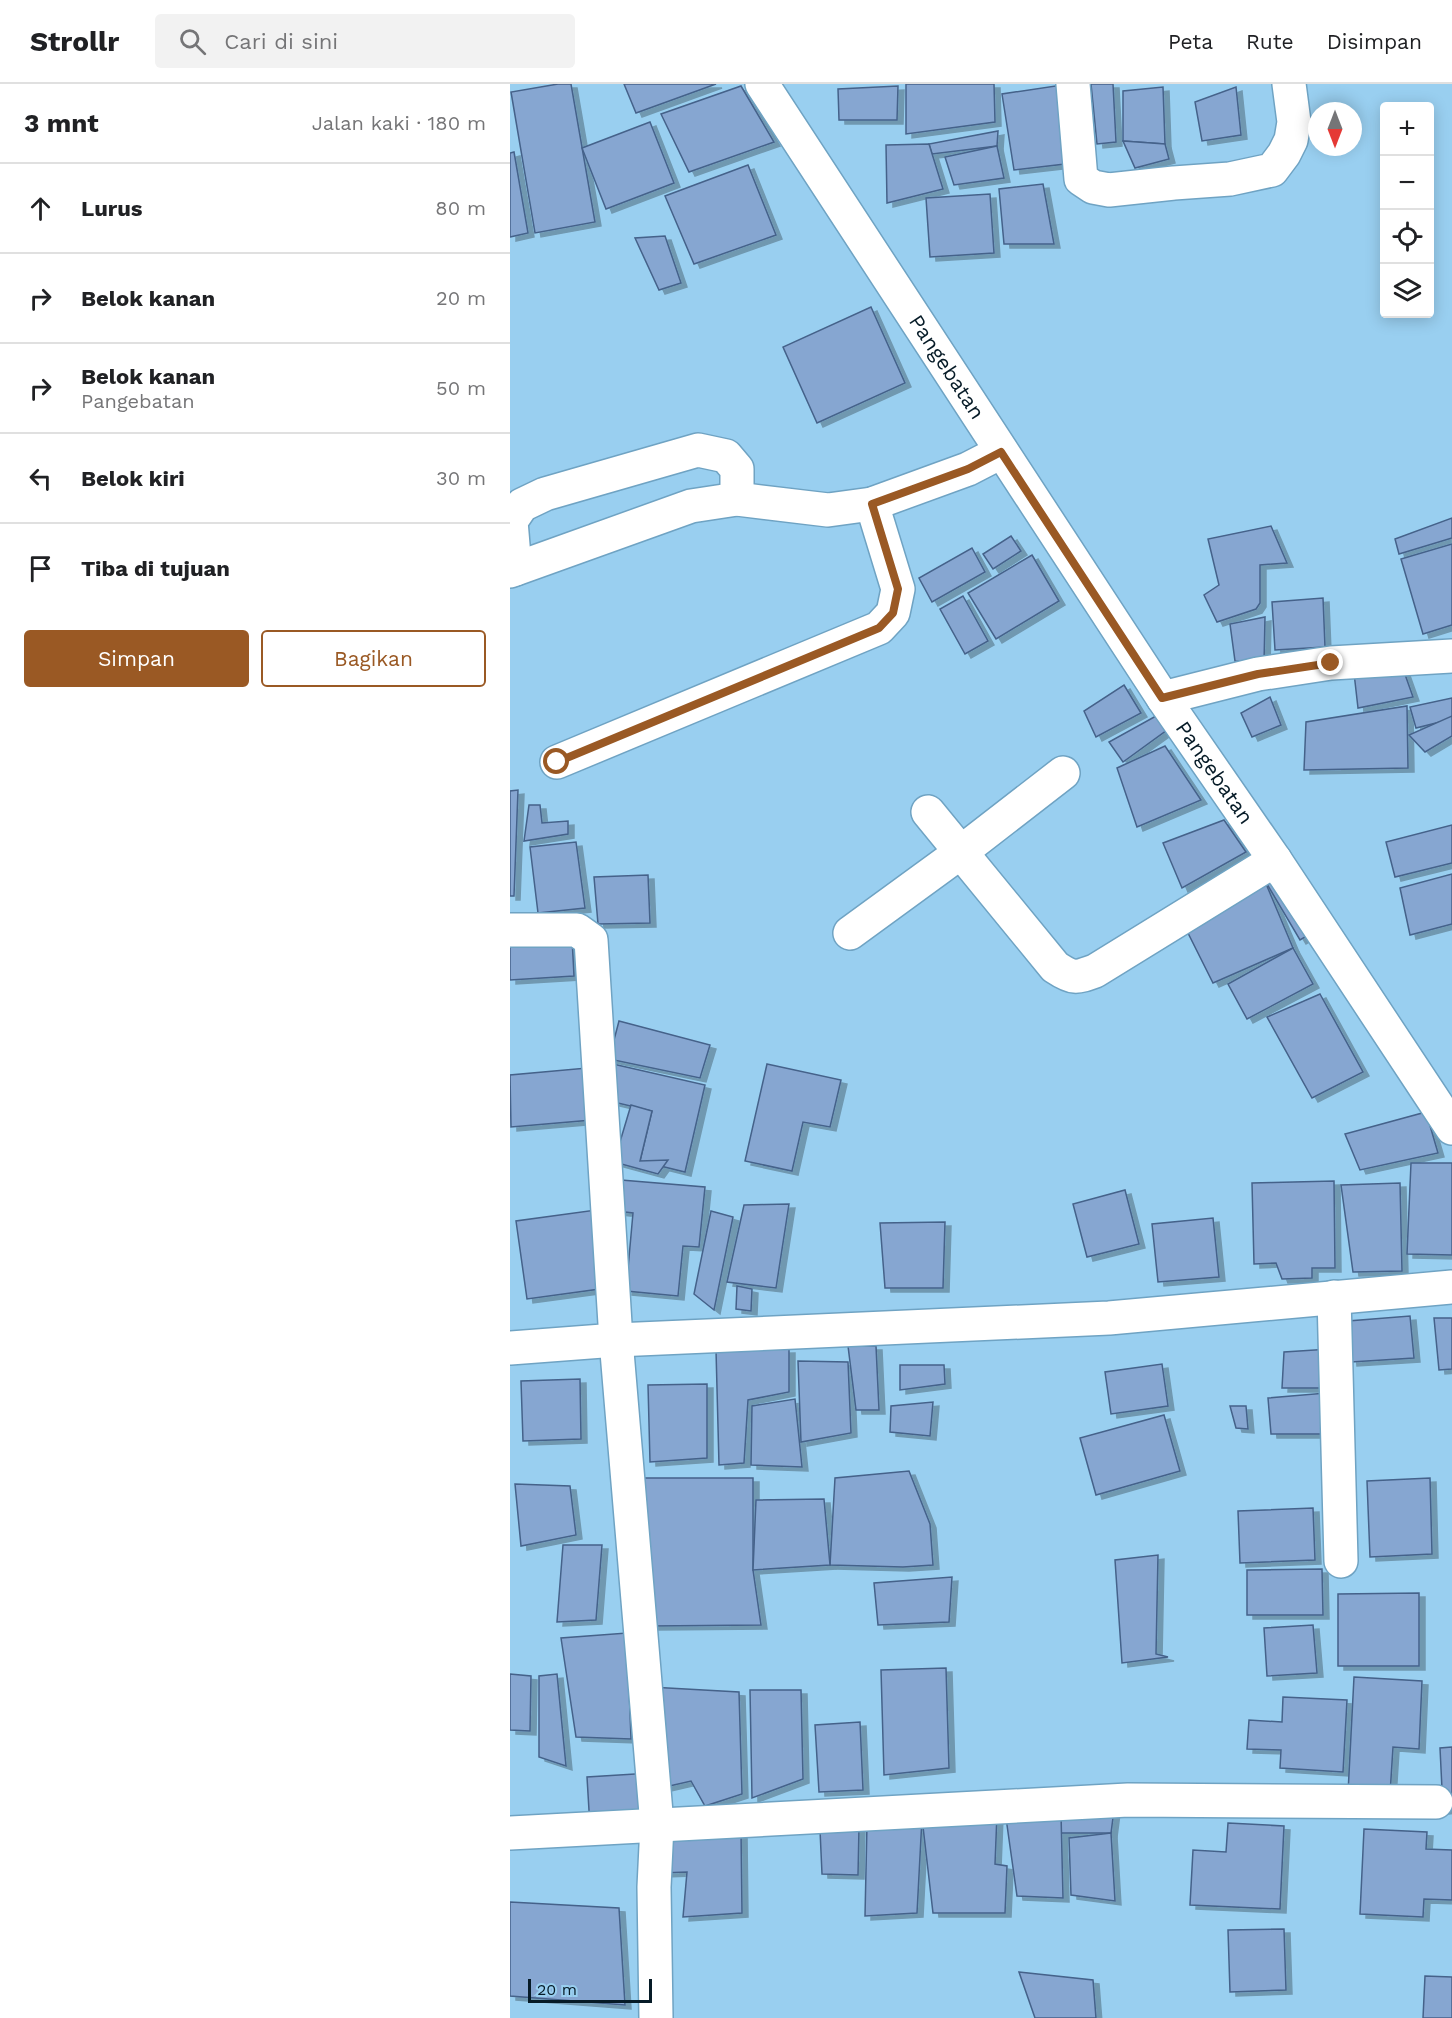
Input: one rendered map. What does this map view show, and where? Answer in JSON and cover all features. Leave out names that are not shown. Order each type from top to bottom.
[{"type":"street","name":"Pangebatan","points":[[762,84],[1162,698],[1275,860],[1452,1128]]},
{"type":"street","points":[[1073,84],[1081,179],[1093,187],[1109,190],[1230,179],[1272,170],[1291,140],[1294,122],[1289,84]]},
{"type":"street","points":[[737,499],[737,469],[726,456],[698,450],[545,494],[522,505],[512,521],[512,570],[692,506],[737,499],[828,510],[872,504],[968,469],[1001,452]]},
{"type":"street","points":[[557,762],[879,628],[893,613],[898,589],[872,504]]},
{"type":"street","points":[[1162,698],[1258,674],[1331,663],[1452,656]]},
{"type":"street","points":[[850,933],[961,852],[1063,773]]},
{"type":"street","points":[[928,812],[1055,967],[1069,976],[1095,971],[1275,860]]},
{"type":"street","points":[[510,930],[577,930],[591,940],[616,1340],[657,1825],[654,1887],[656,2018]]},
{"type":"street","points":[[510,1348],[616,1340],[1109,1318],[1452,1287]]},
{"type":"street","points":[[1334,1296],[1341,1561]]},
{"type":"street","points":[[510,1833],[1128,1800],[1436,1802]]},
{"type":"building","points":[[571,84],[595,222],[535,233],[511,92]]},
{"type":"building","points":[[624,84],[716,84],[636,113]]},
{"type":"building","points":[[906,84],[994,84],[995,122],[906,134]]},
{"type":"building","points":[[1091,84],[1113,84],[1116,142],[1097,144]]},
{"type":"building","points":[[1062,85],[1065,164],[1014,170],[1002,94]]},
{"type":"building","points":[[741,86],[774,142],[689,172],[661,114]]},
{"type":"building","points":[[898,86],[897,120],[839,120],[838,89]]},
{"type":"building","points":[[1163,87],[1165,144],[1123,141],[1123,91]]},
{"type":"building","points":[[1236,87],[1241,135],[1202,141],[1195,102]]},
{"type":"building","points":[[650,122],[674,183],[606,209],[582,148]]},
{"type":"building","points":[[998,131],[997,146],[932,154],[929,144]]},
{"type":"building","points":[[1123,141],[1165,144],[1169,159],[1135,168]]},
{"type":"building","points":[[929,144],[943,189],[887,203],[886,145]]},
{"type":"building","points":[[997,146],[1004,178],[954,185],[945,157]]},
{"type":"building","points":[[514,152],[528,233],[510,237],[510,153]]},
{"type":"building","points":[[748,165],[776,235],[694,264],[665,196]]},
{"type":"building","points":[[1043,184],[1054,244],[1004,244],[999,189]]},
{"type":"building","points":[[990,194],[994,253],[930,257],[926,198]]},
{"type":"building","points":[[665,236],[681,283],[659,290],[635,238]]},
{"type":"building","points":[[871,307],[905,383],[817,423],[783,347]]},
{"type":"building","points":[[1452,518],[1452,538],[1399,554],[1395,539]]},
{"type":"building","points":[[1271,526],[1287,563],[1260,565],[1260,603],[1256,609],[1217,622],[1204,595],[1219,585],[1208,539]]},
{"type":"building","points":[[1011,536],[1021,551],[993,569],[983,554]]},
{"type":"building","points":[[1452,544],[1452,625],[1423,634],[1401,559]]},
{"type":"building","points":[[972,548],[985,572],[932,602],[919,578]]},
{"type":"building","points":[[1032,555],[1059,601],[996,639],[968,593]]},
{"type":"building","points":[[963,596],[988,641],[965,654],[940,609]]},
{"type":"building","points":[[1323,598],[1325,647],[1275,650],[1272,602]]},
{"type":"building","points":[[1265,617],[1264,663],[1235,661],[1230,624]]},
{"type":"building","points":[[1402,666],[1413,697],[1358,708],[1354,673]]},
{"type":"building","points":[[1124,685],[1141,713],[1096,737],[1084,711]]},
{"type":"building","points":[[1270,697],[1281,725],[1252,737],[1241,713]]},
{"type":"building","points":[[1452,698],[1452,719],[1416,728],[1410,707]]},
{"type":"building","points":[[1407,706],[1408,768],[1304,770],[1306,722]]},
{"type":"building","points":[[1156,716],[1167,730],[1123,762],[1109,742]]},
{"type":"building","points":[[1452,716],[1452,736],[1425,752],[1409,735]]},
{"type":"building","points":[[1165,746],[1201,800],[1137,827],[1117,768]]},
{"type":"building","points":[[518,790],[514,896],[510,896],[510,791]]},
{"type":"building","points":[[529,805],[540,805],[542,823],[568,821],[568,834],[524,841]]},
{"type":"building","points":[[1224,820],[1246,852],[1182,888],[1163,843]]},
{"type":"building","points":[[1452,825],[1452,863],[1395,877],[1386,842]]},
{"type":"building","points":[[576,842],[585,908],[538,913],[530,847]]},
{"type":"building","points":[[1281,874],[1310,934],[1300,940],[1264,879]]},
{"type":"building","points":[[1452,874],[1452,924],[1410,935],[1400,888]]},
{"type":"building","points":[[648,875],[650,923],[598,924],[594,877]]},
{"type":"building","points":[[1264,879],[1293,948],[1213,983],[1182,921]]},
{"type":"building","points":[[510,938],[572,938],[574,976],[510,980]]},
{"type":"building","points":[[1293,948],[1313,984],[1247,1019],[1228,984]]},
{"type":"building","points":[[1320,994],[1363,1072],[1312,1098],[1267,1017]]},
{"type":"building","points":[[619,1021],[710,1045],[700,1078],[609,1059]]},
{"type":"building","points":[[613,1064],[705,1085],[685,1172],[640,1161],[652,1111],[605,1100]]},
{"type":"building","points":[[767,1064],[841,1080],[830,1127],[803,1122],[792,1171],[745,1161]]},
{"type":"building","points":[[587,1068],[592,1120],[511,1127],[510,1075]]},
{"type":"building","points":[[631,1105],[652,1111],[640,1161],[668,1160],[658,1174],[614,1162]]},
{"type":"building","points":[[1426,1112],[1438,1153],[1360,1170],[1345,1134]]},
{"type":"building","points":[[1411,1163],[1452,1163],[1452,1255],[1407,1254]]},
{"type":"building","points":[[609,1179],[705,1187],[699,1247],[683,1246],[678,1296],[626,1291],[633,1213],[616,1211]]},
{"type":"building","points":[[1334,1181],[1335,1268],[1312,1268],[1312,1278],[1282,1279],[1276,1263],[1254,1264],[1252,1183]]},
{"type":"building","points":[[1400,1183],[1402,1271],[1353,1272],[1341,1185]]},
{"type":"building","points":[[1125,1190],[1139,1244],[1087,1257],[1073,1204]]},
{"type":"building","points":[[789,1204],[776,1288],[727,1282],[744,1205]]},
{"type":"building","points":[[596,1210],[607,1288],[527,1299],[516,1221]]},
{"type":"building","points":[[711,1211],[733,1217],[714,1310],[694,1294]]},
{"type":"building","points":[[1213,1218],[1219,1277],[1158,1282],[1152,1224]]},
{"type":"building","points":[[945,1222],[943,1288],[885,1288],[880,1223]]},
{"type":"building","points":[[737,1286],[752,1289],[751,1311],[736,1309]]},
{"type":"building","points":[[1410,1316],[1414,1358],[1351,1362],[1348,1321]]},
{"type":"building","points":[[1434,1318],[1452,1318],[1452,1369],[1439,1370]]},
{"type":"building","points":[[848,1346],[876,1346],[879,1410],[856,1410]]},
{"type":"building","points":[[789,1349],[789,1392],[748,1400],[744,1463],[719,1465],[716,1350]]},
{"type":"building","points":[[1330,1349],[1328,1388],[1282,1388],[1284,1352]]},
{"type":"building","points":[[798,1361],[848,1362],[851,1433],[801,1442]]},
{"type":"building","points":[[1162,1364],[1168,1406],[1111,1414],[1105,1372]]},
{"type":"building","points":[[900,1365],[944,1365],[945,1384],[900,1390]]},
{"type":"building","points":[[580,1379],[581,1439],[523,1441],[521,1381]]},
{"type":"building","points":[[707,1384],[707,1458],[650,1462],[648,1385]]},
{"type":"building","points":[[1326,1393],[1323,1434],[1271,1434],[1268,1398]]},
{"type":"building","points":[[795,1399],[802,1467],[751,1465],[752,1406]]},
{"type":"building","points":[[933,1402],[930,1436],[890,1432],[891,1406]]},
{"type":"building","points":[[1230,1406],[1246,1406],[1248,1429],[1236,1428]]},
{"type":"building","points":[[1164,1415],[1180,1471],[1096,1495],[1080,1438]]},
{"type":"building","points":[[909,1471],[930,1524],[933,1565],[903,1567],[830,1565],[835,1478]]},
{"type":"building","points":[[637,1478],[753,1478],[753,1570],[761,1625],[650,1626]]},
{"type":"building","points":[[1430,1478],[1432,1554],[1370,1557],[1367,1481]]},
{"type":"building","points":[[515,1484],[570,1486],[576,1535],[521,1546]]},
{"type":"building","points":[[824,1499],[830,1565],[753,1570],[756,1500]]},
{"type":"building","points":[[1313,1508],[1315,1560],[1240,1563],[1238,1511]]},
{"type":"building","points":[[563,1545],[602,1545],[596,1620],[557,1622]]},
{"type":"building","points":[[1158,1555],[1156,1654],[1168,1657],[1122,1663],[1115,1560]]},
{"type":"building","points":[[1322,1569],[1323,1615],[1247,1615],[1247,1570]]},
{"type":"building","points":[[952,1577],[949,1622],[878,1625],[874,1583]]},
{"type":"building","points":[[1419,1593],[1419,1666],[1338,1666],[1338,1594]]},
{"type":"building","points":[[1313,1625],[1317,1673],[1267,1676],[1264,1628]]},
{"type":"building","points":[[627,1633],[631,1739],[576,1737],[561,1638]]},
{"type":"building","points":[[946,1668],[949,1768],[884,1775],[881,1670]]},
{"type":"building","points":[[510,1674],[531,1676],[530,1731],[510,1730]]},
{"type":"building","points":[[557,1674],[566,1766],[539,1757],[539,1676]]},
{"type":"building","points":[[1354,1677],[1422,1681],[1419,1749],[1393,1747],[1390,1794],[1348,1793]]},
{"type":"building","points":[[650,1687],[739,1692],[742,1794],[705,1806],[691,1781],[656,1789]]},
{"type":"building","points":[[750,1690],[801,1690],[803,1779],[752,1798]]},
{"type":"building","points":[[1283,1697],[1347,1700],[1343,1772],[1280,1768],[1281,1750],[1247,1749],[1249,1720],[1282,1722]]},
{"type":"building","points":[[860,1722],[863,1790],[819,1792],[815,1725]]},
{"type":"building","points":[[1452,1747],[1452,1809],[1443,1810],[1440,1748]]},
{"type":"building","points":[[651,1773],[655,1823],[590,1827],[587,1777]]},
{"type":"building","points":[[1114,1810],[1111,1833],[1061,1833],[1061,1814]]},
{"type":"building","points":[[997,1814],[995,1864],[1007,1866],[1005,1913],[933,1913],[922,1818]]},
{"type":"building","points":[[1061,1814],[1063,1898],[1017,1896],[1006,1818]]},
{"type":"building","points":[[922,1818],[917,1913],[865,1916],[867,1824]]},
{"type":"building","points":[[1228,1823],[1284,1826],[1280,1909],[1190,1905],[1193,1850],[1226,1852]]},
{"type":"building","points":[[859,1827],[858,1875],[822,1874],[820,1830]]},
{"type":"building","points":[[1364,1829],[1427,1832],[1426,1849],[1452,1850],[1452,1900],[1424,1899],[1423,1917],[1360,1914]]},
{"type":"building","points":[[741,1831],[742,1913],[683,1917],[687,1872],[660,1873],[665,1836]]},
{"type":"building","points":[[1111,1833],[1115,1901],[1071,1895],[1069,1838]]},
{"type":"building","points":[[510,1902],[619,1908],[625,2005],[510,1996]]},
{"type":"building","points":[[1284,1929],[1286,1990],[1230,1992],[1228,1930]]},
{"type":"building","points":[[1019,1972],[1093,1980],[1096,2018],[1035,2018]]},
{"type":"building","points":[[1425,1976],[1452,1977],[1452,2018],[1423,2018]]},
{"type":"route","points":[[557,762],[879,628],[893,613],[898,589],[872,504],[968,469],[1001,452],[1162,698],[1258,674],[1331,663]]}]
